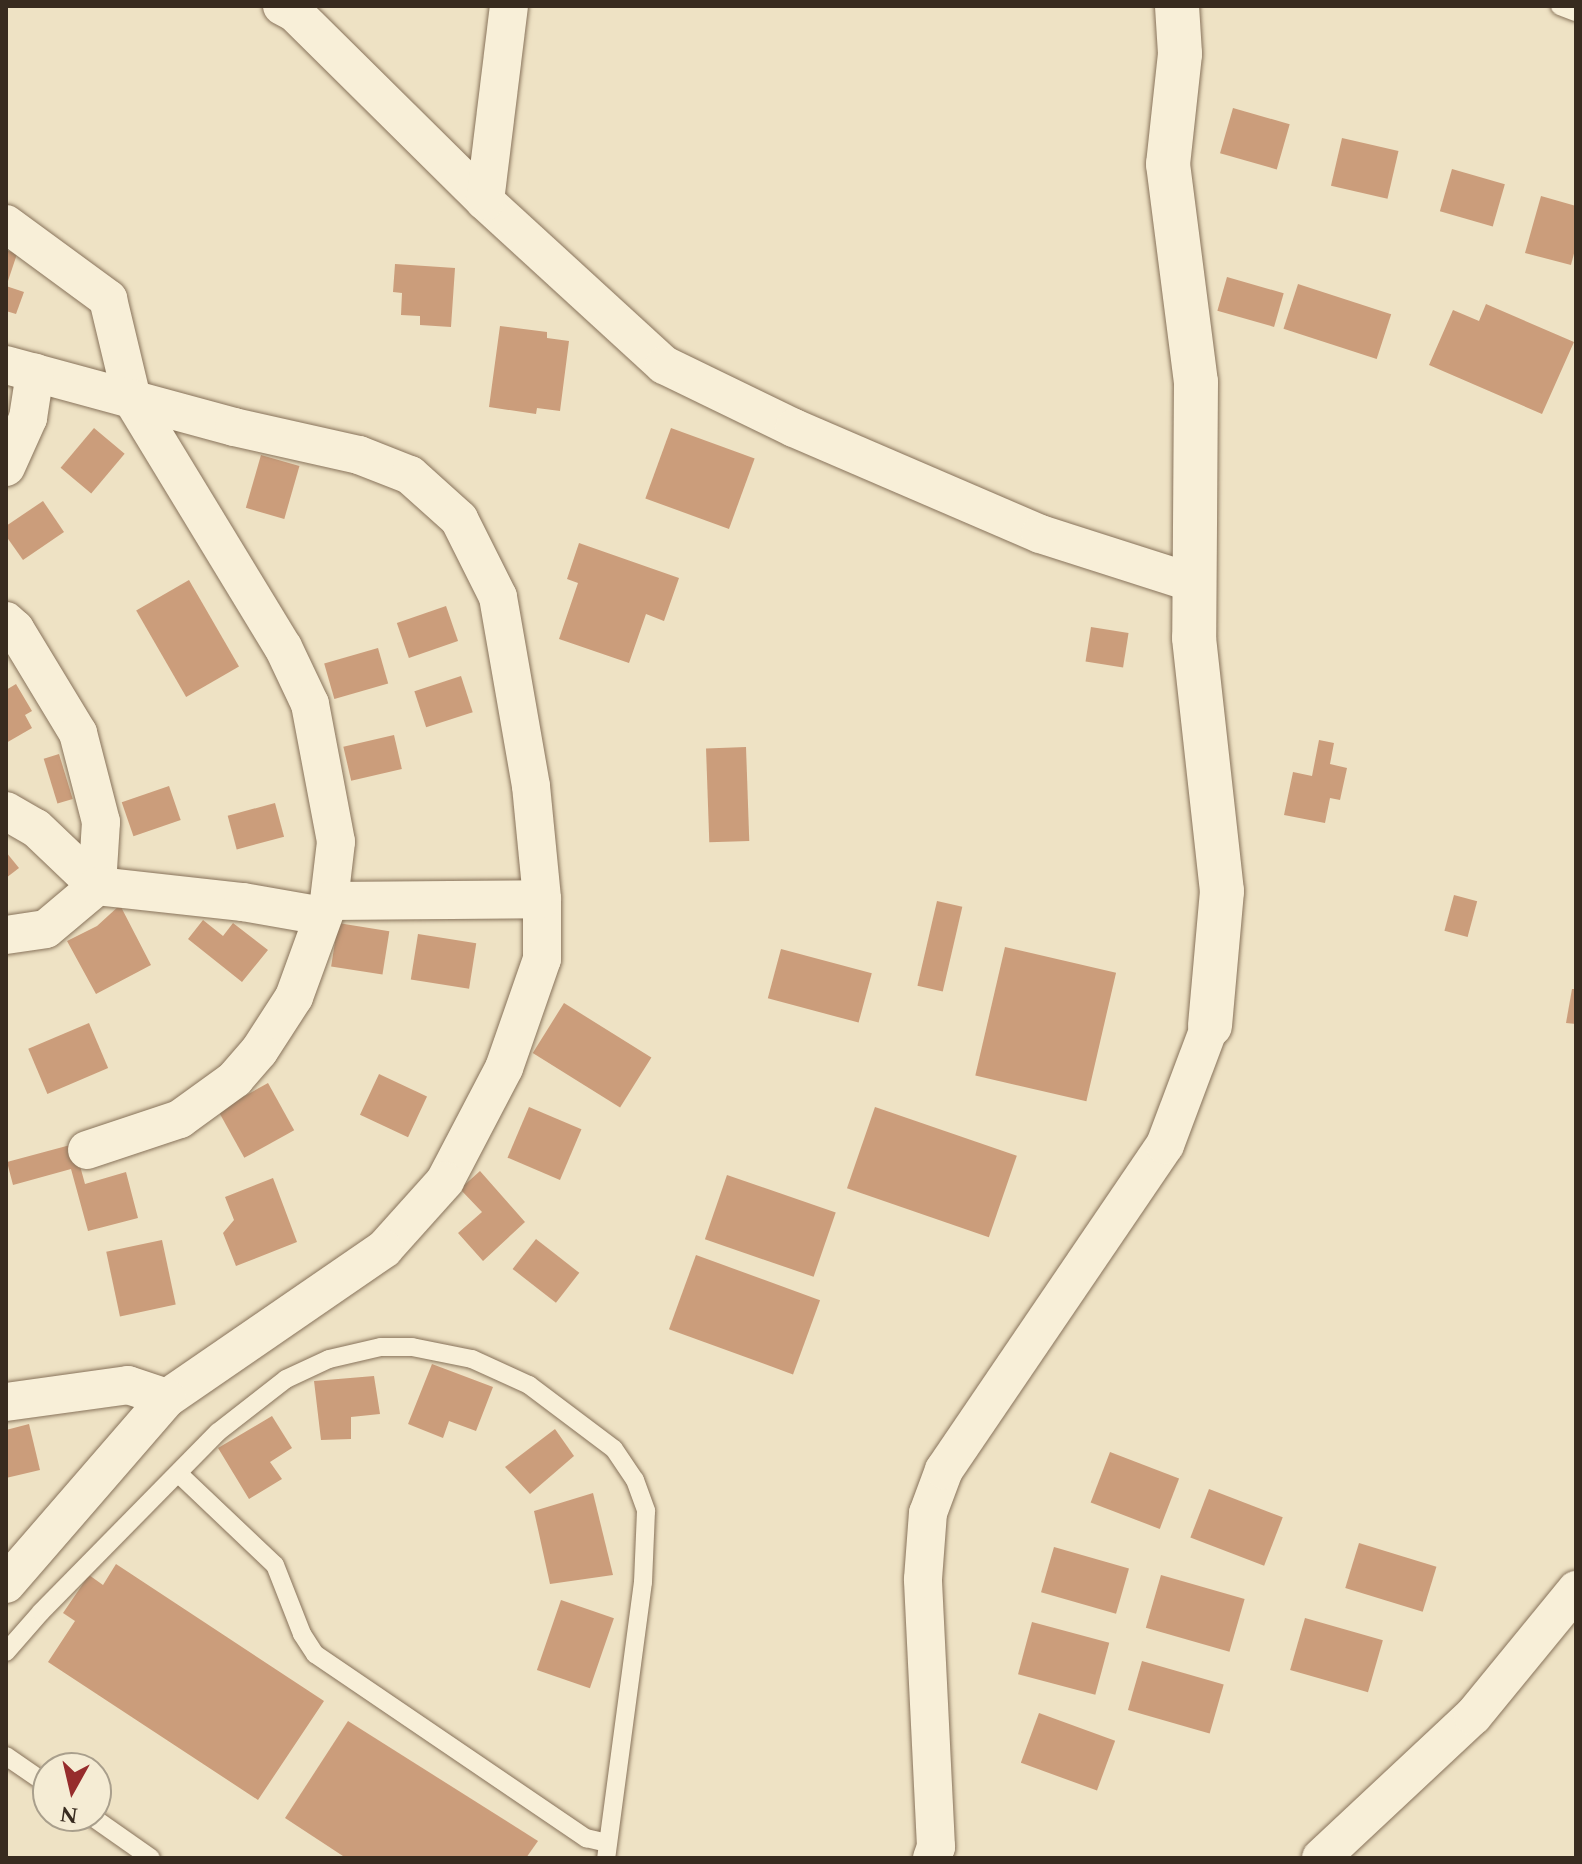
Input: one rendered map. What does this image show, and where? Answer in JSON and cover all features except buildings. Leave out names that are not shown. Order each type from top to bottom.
[{"type":"street","points":[[282,6],[295,13],[485,201],[664,365],[794,428],[1040,534],[1194,583]]},
{"type":"street","points":[[485,201],[509,6]]},
{"type":"street","points":[[932,1858],[936,1847],[923,1579],[928,1513],[944,1470],[1165,1145],[1210,1025],[1222,891],[1194,638],[1196,382],[1168,164],[1180,54],[1177,6]]},
{"type":"street","points":[[6,224],[108,299],[132,399],[283,647],[310,704],[336,842],[326,909],[294,997],[259,1051],[235,1079],[180,1119],[87,1150]]},
{"type":"street","points":[[6,467],[28,418],[20,369],[234,427],[359,455],[410,475],[459,519],[498,597],[531,786],[542,899],[542,959],[504,1068],[445,1181],[384,1249],[167,1398],[6,1584]]},
{"type":"street","points":[[6,621],[15,629],[78,733],[101,822],[97,886],[46,929],[6,935]]},
{"type":"street","points":[[6,811],[36,828],[97,886],[326,909],[542,899]]},
{"type":"street","points":[[6,1402],[128,1385],[167,1398]]},
{"type":"street","points":[[1321,1858],[1473,1716],[1576,1590]]},
{"type":"lane","points":[[1560,6],[1576,12]]},
{"type":"lane","points":[[6,1652],[41,1612],[218,1432],[286,1379],[329,1359],[381,1347],[442,1351],[501,1371],[529,1385],[614,1449],[635,1480],[646,1511],[643,1582],[607,1851],[315,1654],[302,1634],[275,1565],[179,1474]]},
{"type":"lane","points":[[6,1756],[32,1774]]},
{"type":"lane","points":[[107,1832],[125,1849],[151,1858]]}]
